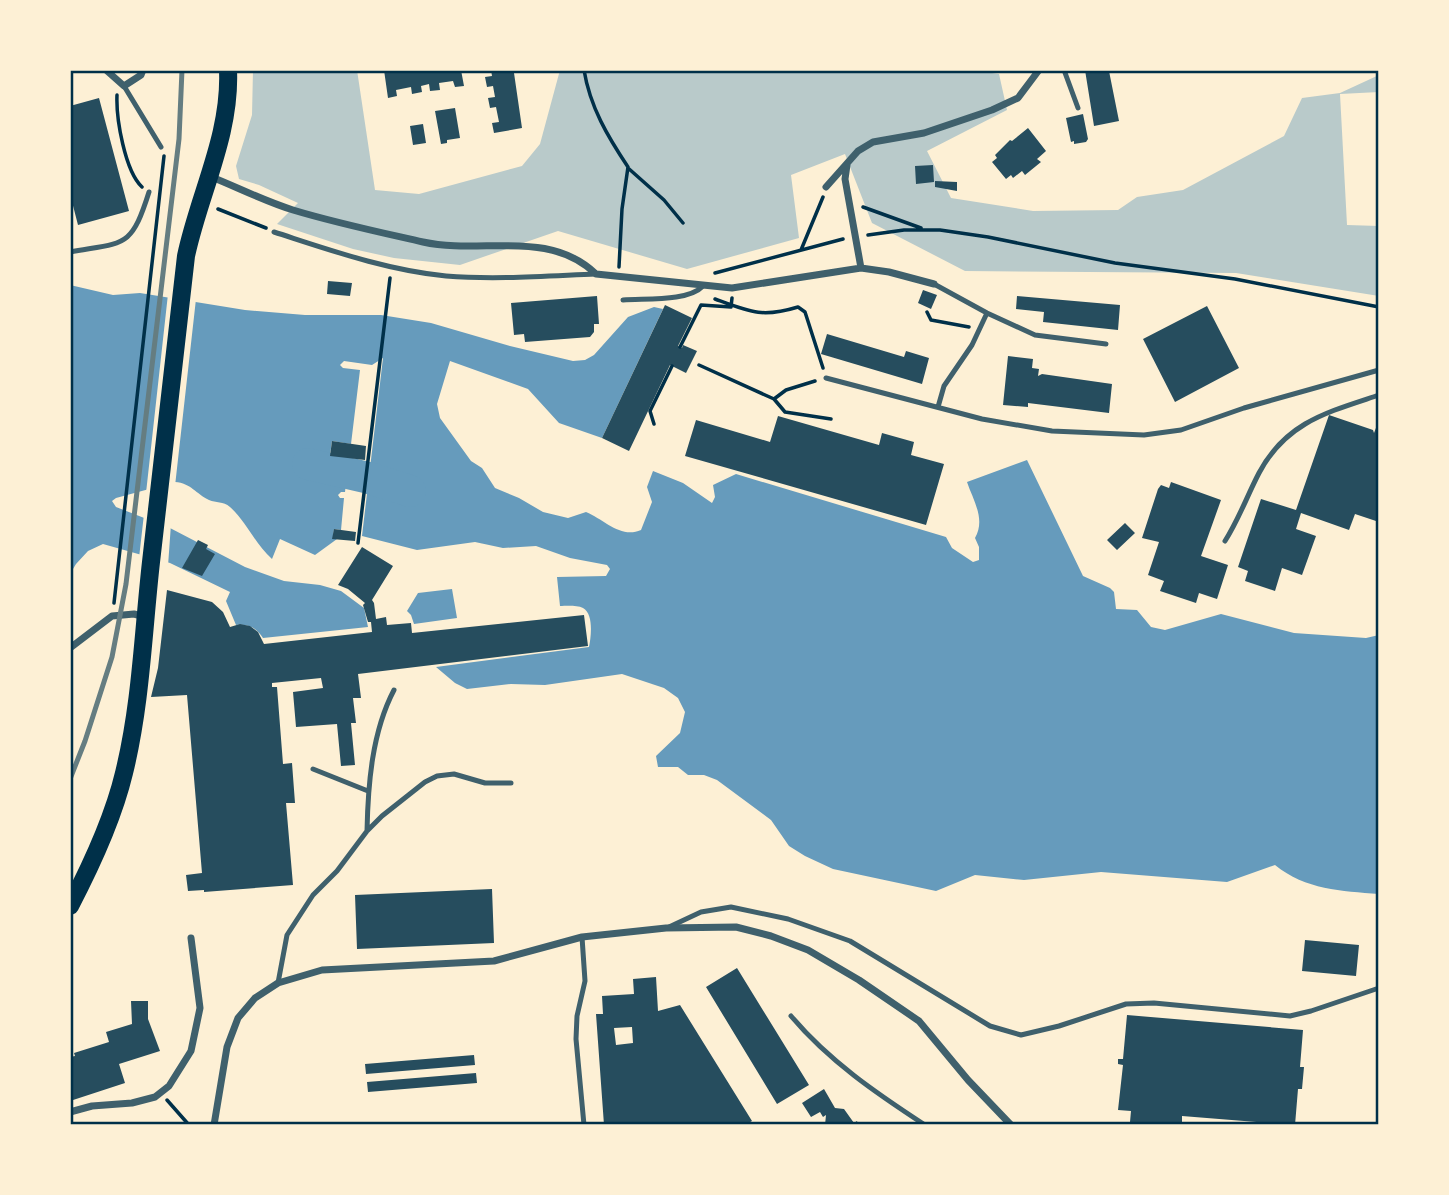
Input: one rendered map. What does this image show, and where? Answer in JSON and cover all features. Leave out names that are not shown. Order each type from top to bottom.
[{"type":"main road","points":[[70,906],[99,845],[123,776],[130,744],[142,666],[148,585],[186,256],[223,131],[229,91],[228,70]]},
{"type":"street","points":[[106,70],[124,86],[141,75],[143,70]]},
{"type":"street","points":[[826,187],[858,151],[873,142],[924,133],[992,110],[1018,97],[1039,70]]},
{"type":"street","points":[[847,165],[845,179],[861,268]]},
{"type":"street","points":[[209,175],[292,210],[359,228],[428,243],[537,246],[582,260],[596,274],[703,286],[752,287],[861,268],[934,284]]},
{"type":"street","points":[[70,648],[112,616],[134,614],[146,617]]},
{"type":"street","points":[[214,1125],[227,1046],[238,1018],[255,998],[278,984],[322,970],[494,961],[582,937],[666,928],[736,927],[808,950],[919,1021],[968,1080],[1011,1125]]},
{"type":"street","points":[[70,1112],[155,1097],[169,1086],[191,1051],[200,1008],[191,938]]},
{"type":"lane","points":[[1064,70],[1078,108]]},
{"type":"lane","points":[[124,86],[161,147]]},
{"type":"lane","points":[[70,251],[121,242],[132,234],[143,213],[149,192]]},
{"type":"lane","points":[[274,232],[349,257],[447,276],[530,277],[596,274]]},
{"type":"lane","points":[[934,284],[1035,335],[1106,344]]},
{"type":"lane","points":[[622,300],[683,296],[697,293],[703,286]]},
{"type":"lane","points":[[938,407],[944,386],[972,345],[987,313]]},
{"type":"lane","points":[[826,378],[982,419],[1052,431],[1161,434],[1379,370]]},
{"type":"lane","points":[[1225,541],[1270,456],[1299,426],[1323,413],[1379,395]]},
{"type":"lane","points":[[368,831],[368,791],[381,720],[394,691]]},
{"type":"lane","points":[[313,769],[368,791]]},
{"type":"lane","points":[[278,984],[287,935],[313,895],[337,871],[368,831],[425,782],[437,776],[454,775],[485,783],[511,783]]},
{"type":"lane","points":[[666,928],[701,912],[731,907],[788,919],[850,941],[990,1026],[1021,1035],[1059,1026],[1126,1004],[1154,1003],[1290,1016],[1379,988]]},
{"type":"lane","points":[[582,937],[585,981],[577,1017],[576,1040],[584,1125]]},
{"type":"lane","points":[[791,1016],[811,1040],[839,1065],[925,1125]]},
{"type":"path","points":[[584,70],[591,102],[611,141],[628,167],[664,200],[683,223]]},
{"type":"path","points":[[124,86],[117,94],[116,106],[128,161],[138,184],[149,192]]},
{"type":"path","points":[[618,275],[622,209],[628,167]]},
{"type":"path","points":[[114,604],[163,173]]},
{"type":"path","points":[[801,250],[826,187]]},
{"type":"path","points":[[849,202],[926,230]]},
{"type":"path","points":[[215,207],[274,232]]},
{"type":"path","points":[[870,234],[926,230],[988,237],[1115,263],[1235,279],[1379,307]]},
{"type":"path","points":[[683,282],[841,240]]},
{"type":"path","points":[[358,543],[391,266]]},
{"type":"path","points":[[697,293],[744,310],[773,314],[798,307],[806,312],[826,378],[786,390],[774,399]]},
{"type":"path","points":[[680,347],[701,305],[731,307],[732,297]]},
{"type":"path","points":[[927,312],[931,320],[978,329]]},
{"type":"path","points":[[699,365],[774,399],[785,412],[831,419]]},
{"type":"path","points":[[654,424],[650,411],[672,366]]},
{"type":"path","points":[[161,1092],[189,1125]]},
{"type":"shaded area","points":[[253,70],[357,70],[375,190],[419,194],[522,166],[540,144],[560,70],[971,70],[999,74],[1007,110],[927,151],[951,198],[1033,211],[1118,210],[1137,197],[1183,190],[1284,136],[1302,98],[1340,93],[1379,75],[1379,92],[1340,94],[1347,225],[1379,226],[1379,296],[1236,273],[965,271],[872,223],[845,154],[791,175],[799,238],[687,269],[558,231],[460,265],[394,258],[353,249],[277,224],[298,203],[239,179],[236,166],[252,115]]},
{"type":"water","points":[[70,285],[113,295],[140,293],[245,310],[305,315],[381,315],[431,323],[573,361],[585,360],[594,355],[628,317],[654,307],[663,309],[602,438],[559,423],[528,389],[450,361],[437,404],[440,418],[471,461],[482,468],[495,488],[543,512],[568,518],[586,512],[627,532],[641,530],[652,502],[647,487],[653,471],[683,483],[712,503],[715,497],[713,485],[736,474],[946,537],[952,548],[973,562],[979,560],[979,547],[975,538],[979,517],[967,482],[1027,460],[1083,576],[1114,592],[1116,609],[1137,610],[1151,627],[1165,630],[1221,614],[1294,633],[1366,638],[1379,635],[1379,894],[1324,888],[1299,880],[1275,865],[1227,882],[1101,872],[1024,880],[975,875],[936,891],[833,869],[789,846],[771,820],[717,780],[704,775],[688,775],[678,767],[658,767],[656,756],[680,733],[685,712],[678,698],[664,688],[622,674],[545,685],[511,684],[467,689],[455,683],[436,667],[589,647],[589,615],[581,607],[560,606],[557,577],[606,576],[610,569],[607,565],[570,558],[536,546],[503,548],[475,542],[417,550],[362,536],[383,358],[372,365],[344,361],[340,365],[343,368],[360,370],[351,444],[332,441],[330,455],[349,458],[345,492],[338,495],[344,498],[341,530],[334,529],[333,539],[337,539],[315,555],[280,539],[272,559],[230,507],[204,498],[181,483],[175,482],[112,501],[116,507],[170,528],[245,567],[284,581],[320,585],[341,591],[364,608],[368,627],[263,638],[251,627],[236,625],[226,601],[230,592],[170,563],[103,544],[88,551],[70,574]]},
{"type":"water","points":[[452,589],[457,618],[414,624],[407,611],[418,593]]},
{"type":"pier","points":[[168,294],[196,299],[175,486],[146,493]]},
{"type":"pier","points":[[144,514],[171,524],[168,566],[139,558]]},
{"type":"building","points":[[384,70],[461,70],[464,86],[455,87],[453,81],[439,83],[440,90],[430,91],[429,84],[421,86],[422,92],[412,94],[411,87],[396,90],[397,96],[388,98]]},
{"type":"building","points":[[491,70],[515,70],[522,128],[494,133],[492,123],[499,122],[496,107],[490,108],[488,98],[495,97],[493,86],[487,87],[485,77],[492,76]]},
{"type":"building","points":[[1085,70],[1109,71],[1119,121],[1094,126]]},
{"type":"building","points":[[99,98],[129,211],[78,225],[70,194],[70,106]]},
{"type":"building","points":[[455,108],[460,138],[441,144],[435,111]]},
{"type":"building","points":[[1083,114],[1088,139],[1086,142],[1074,144],[1074,141],[1071,142],[1066,118]]},
{"type":"building","points":[[423,124],[426,143],[413,145],[410,126]]},
{"type":"building","points":[[1028,128],[1046,151],[1037,159],[1041,162],[1025,175],[1022,171],[1013,178],[1011,175],[1006,179],[992,162],[997,158],[995,155],[1010,140]]},
{"type":"building","points":[[933,165],[934,182],[916,184],[915,166]]},
{"type":"building","points":[[935,181],[957,182],[957,191],[935,187]]},
{"type":"building","points":[[328,281],[352,283],[350,296],[327,294]]},
{"type":"building","points":[[923,290],[937,295],[931,309],[918,303]]},
{"type":"building","points":[[597,296],[599,324],[594,324],[594,332],[590,337],[525,342],[524,334],[514,335],[511,303]]},
{"type":"building","points":[[1017,296],[1120,305],[1118,330],[1043,322],[1044,312],[1016,309]]},
{"type":"building","points":[[665,305],[692,318],[678,346],[682,348],[683,345],[697,351],[686,373],[670,365],[629,451],[602,438]]},
{"type":"building","points":[[1207,306],[1239,368],[1175,402],[1143,339]]},
{"type":"building","points":[[827,334],[904,357],[906,351],[929,358],[922,384],[821,354]]},
{"type":"building","points":[[1008,356],[1033,359],[1032,368],[1039,369],[1038,376],[1042,374],[1112,384],[1109,413],[1028,403],[1028,407],[1003,405]]},
{"type":"building","points":[[1329,415],[1373,430],[1374,433],[1379,420],[1379,522],[1355,514],[1349,530],[1301,513],[1296,529],[1316,536],[1302,575],[1282,568],[1275,591],[1245,581],[1248,571],[1238,567],[1261,499],[1296,510]]},
{"type":"building","points":[[778,416],[879,445],[882,433],[914,442],[911,455],[944,464],[926,525],[685,456],[696,420],[770,442]]},
{"type":"building","points":[[332,441],[366,446],[365,460],[330,456]]},
{"type":"building","points":[[1171,482],[1221,500],[1201,556],[1228,565],[1217,599],[1199,593],[1196,603],[1160,591],[1164,581],[1148,575],[1159,542],[1142,538],[1158,489],[1161,485],[1169,488]]},
{"type":"building","points":[[1125,523],[1135,533],[1117,550],[1107,540]]},
{"type":"building","points":[[334,529],[356,532],[355,541],[332,539]]},
{"type":"building","points":[[198,540],[208,545],[206,549],[215,554],[202,576],[182,568]]},
{"type":"building","points":[[362,547],[393,566],[372,600],[376,619],[386,617],[387,625],[411,623],[412,633],[584,615],[588,646],[358,674],[361,698],[353,698],[356,723],[351,723],[355,765],[341,766],[337,724],[296,727],[293,692],[323,688],[321,678],[272,683],[272,687],[277,687],[283,764],[292,763],[295,803],[286,803],[293,885],[188,891],[186,875],[202,873],[187,695],[151,697],[158,668],[167,590],[212,602],[223,612],[230,627],[240,624],[250,626],[258,632],[264,644],[372,632],[371,622],[368,622],[363,605],[365,603],[348,589],[338,585]]},
{"type":"building","points":[[492,889],[494,943],[357,949],[355,895]]},
{"type":"building","points":[[1305,940],[1359,945],[1356,976],[1302,971]]},
{"type":"building","points":[[737,968],[809,1085],[777,1104],[706,987]]},
{"type":"building","points":[[656,977],[658,1011],[680,1005],[752,1121],[745,1125],[604,1125],[596,1014],[603,1014],[602,996],[634,994],[633,979]],"holes":[[[632,1027],[633,1043],[616,1045],[614,1028]]]},
{"type":"building","points":[[131,1001],[148,1001],[148,1019],[160,1051],[119,1064],[125,1083],[70,1101],[70,1057],[75,1056],[74,1053],[109,1042],[106,1032],[132,1024]]},
{"type":"building","points":[[1127,1015],[1303,1030],[1300,1067],[1304,1067],[1302,1089],[1298,1089],[1295,1125],[1182,1116],[1182,1125],[1130,1122],[1131,1111],[1118,1110],[1123,1065],[1118,1064],[1118,1059],[1123,1059]]},
{"type":"building","points":[[474,1055],[475,1065],[366,1074],[365,1064]]},
{"type":"building","points":[[476,1073],[477,1083],[368,1092],[367,1082]]},
{"type":"building","points":[[824,1089],[835,1108],[844,1109],[854,1123],[857,1121],[858,1124],[825,1125],[826,1115],[823,1117],[820,1112],[811,1117],[802,1103]]},
{"type":"waterway","points":[[308,464],[410,491]]},
{"type":"railway","points":[[70,779],[112,657],[126,584],[179,139],[182,70]]}]
